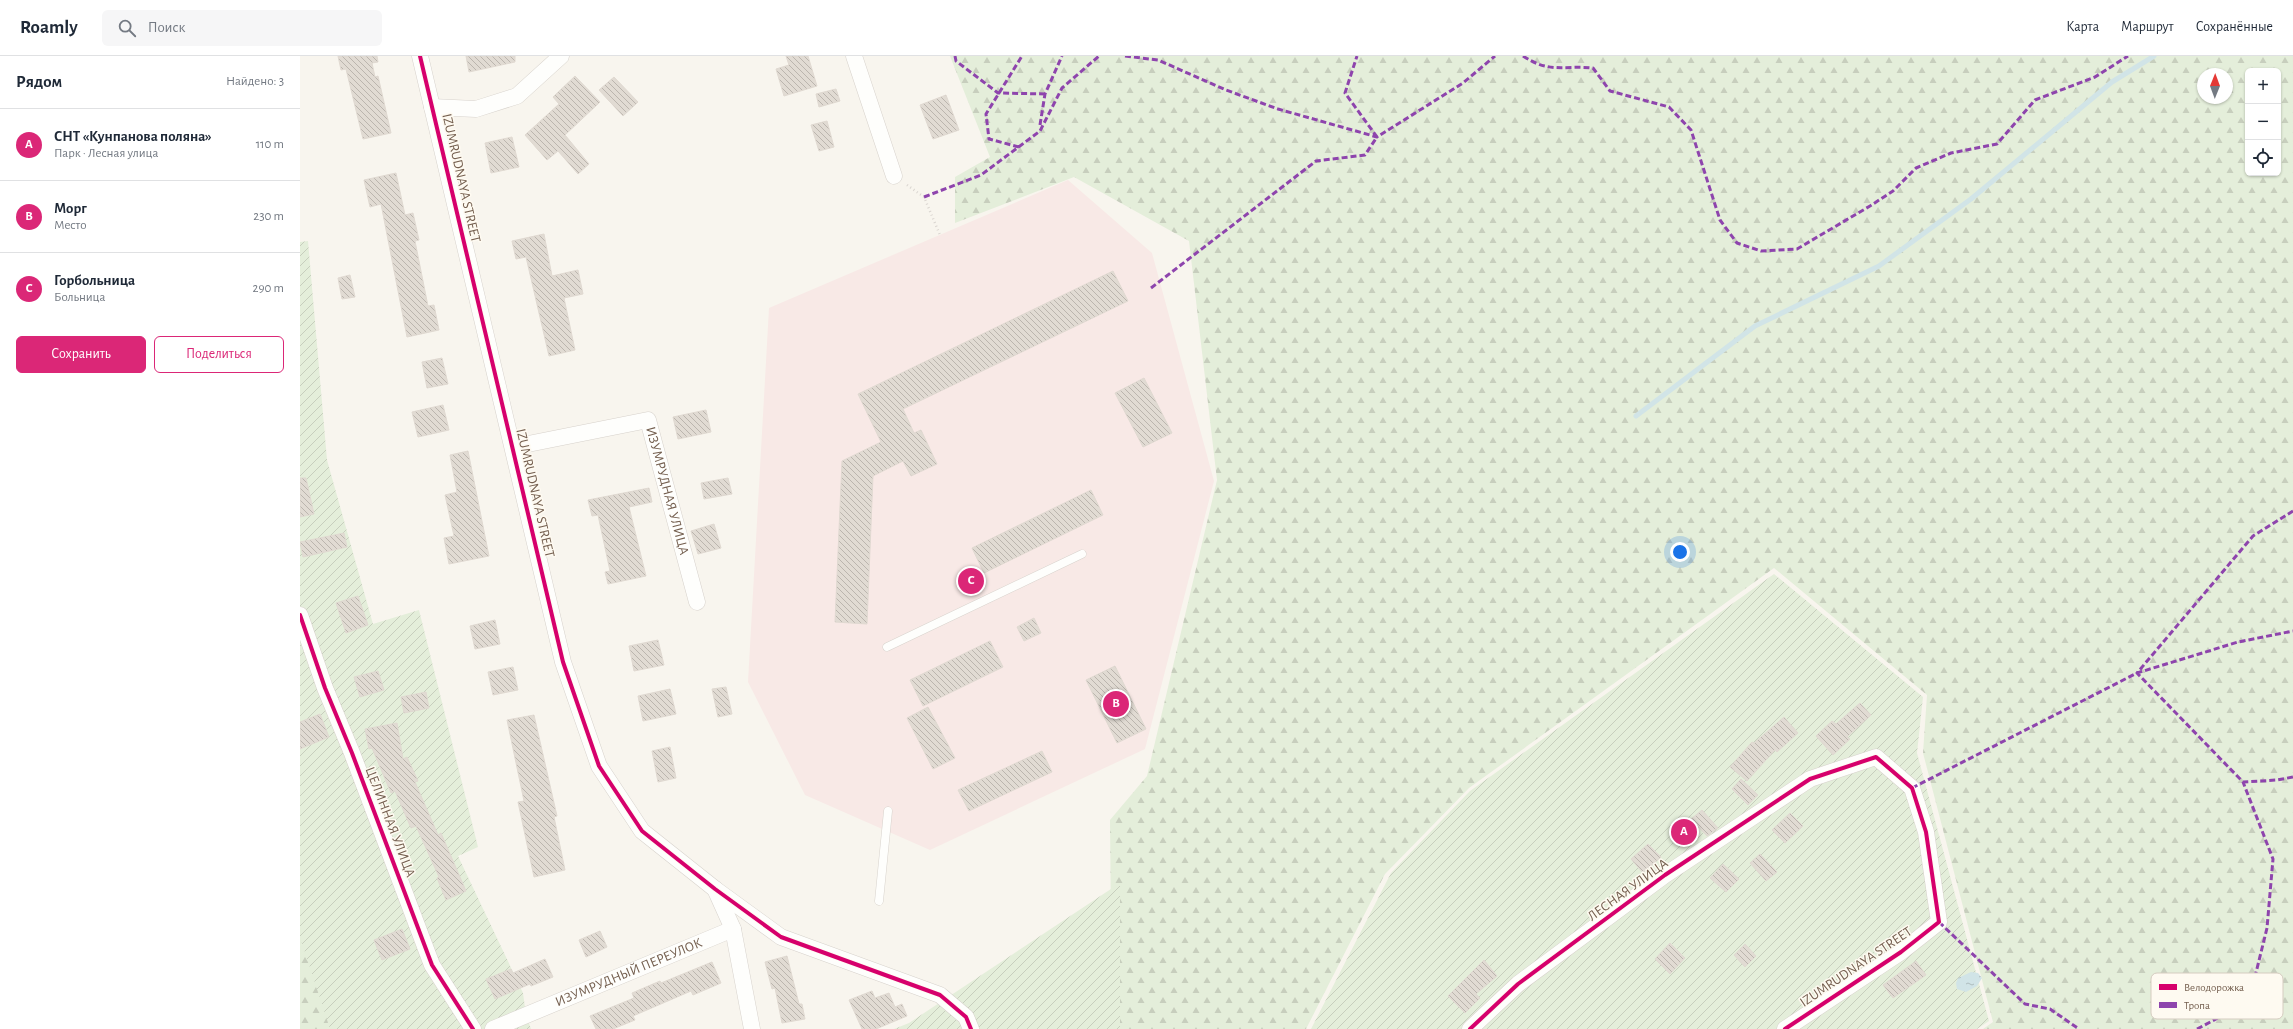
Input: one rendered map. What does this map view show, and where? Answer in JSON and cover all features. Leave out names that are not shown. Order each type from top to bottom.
[{"type":"street","name":"IZUMRUDNAYA STREET","points":[[420,56],[563,662],[599,766],[642,831],[715,889],[733,929],[752,1029]]},
{"type":"street","points":[[432,107],[476,109],[517,96],[561,56]]},
{"type":"street","points":[[854,56],[894,176]]},
{"type":"street","name":"ИЗУМРУДНАЯ УЛИЦА","points":[[513,447],[648,420],[697,602]]},
{"type":"street","name":"ЦЕЛИННАЯ УЛИЦА","points":[[300,616],[325,688],[352,753],[432,965],[473,1029]]},
{"type":"street","name":"ЛЕСНАЯ УЛИЦА","points":[[1470,1029],[1518,984],[1665,875],[1810,779],[1876,757],[1912,788],[1926,832],[1939,922]]},
{"type":"street","points":[[715,889],[781,936],[864,964],[940,995],[969,1023]]},
{"type":"street","name":"IZUMRUDNAYA STREET","points":[[1784,1029],[1901,952],[1939,922]]},
{"type":"street","name":"ИЗУМРУДНЫЙ ПЕРЕУЛОК","points":[[493,1029],[733,929]]},
{"type":"lane","points":[[887,648],[1082,554]]},
{"type":"lane","points":[[879,901],[888,811]]},
{"type":"path","points":[[894,176],[924,197],[940,235]]},
{"type":"shaded area","points":[[1068,180],[1152,253],[1214,481],[1145,749],[930,850],[805,795],[748,682],[769,308]]},
{"type":"green space","points":[[950,56],[2293,56],[2293,1029],[1983,1029],[1993,1022],[1923,753],[1927,695],[1774,568],[1469,788],[1385,874],[1306,1029],[1112,1029],[1110,820],[1147,776],[1217,480],[1189,241],[1074,177],[955,223],[955,177],[990,157]]},
{"type":"green space","points":[[308,241],[327,460],[373,624],[419,610],[478,847],[458,856],[523,993],[526,1015],[531,1029],[330,1029],[300,937],[300,242]]},
{"type":"green space","points":[[1774,574],[1923,697],[1917,753],[1989,1021],[1977,1029],[1311,1029],[1391,873],[1470,791]]},
{"type":"green space","points":[[1120,883],[1120,1029],[894,1029],[909,1023]]},
{"type":"green space","points":[[300,893],[345,1029],[300,1029]]},
{"type":"water","points":[[1971,972],[1978,973],[1982,978],[1977,986],[1966,992],[1957,989],[1956,983],[1958,978]]},
{"type":"building","points":[[338,56],[377,56],[378,62],[372,63],[375,77],[378,76],[391,133],[363,139],[346,69],[341,70]]},
{"type":"building","points":[[466,56],[515,56],[515,62],[469,72]]},
{"type":"building","points":[[786,56],[808,56],[817,86],[784,96],[776,69],[789,65]]},
{"type":"building","points":[[575,76],[600,102],[565,135],[589,164],[578,174],[558,151],[547,160],[525,135],[559,104],[553,97]]},
{"type":"building","points":[[614,77],[638,102],[623,116],[599,90]]},
{"type":"building","points":[[836,89],[840,101],[819,107],[816,94]]},
{"type":"building","points":[[946,95],[959,130],[933,139],[920,105]]},
{"type":"building","points":[[827,121],[834,147],[819,151],[811,125]]},
{"type":"building","points":[[512,137],[519,167],[491,173],[485,143]]},
{"type":"building","points":[[396,173],[405,215],[413,213],[419,240],[415,241],[428,306],[434,305],[439,330],[407,337],[381,204],[370,207],[364,180]]},
{"type":"building","points":[[544,234],[552,276],[578,270],[583,294],[564,298],[575,350],[549,356],[526,257],[516,259],[512,241]]},
{"type":"building","points":[[1113,271],[1128,301],[903,409],[914,433],[921,430],[937,464],[911,476],[903,461],[873,476],[867,624],[835,622],[842,461],[881,442],[858,394]]},
{"type":"building","points":[[350,275],[355,297],[342,299],[338,278]]},
{"type":"building","points":[[442,358],[448,384],[427,388],[422,362]]},
{"type":"building","points":[[1144,378],[1172,433],[1143,447],[1115,393]]},
{"type":"building","points":[[443,405],[449,430],[418,437],[412,412]]},
{"type":"building","points":[[706,410],[711,432],[678,439],[673,417]]},
{"type":"building","points":[[468,451],[489,556],[449,564],[444,538],[454,536],[445,495],[457,492],[450,455]]},
{"type":"building","points":[[300,478],[306,478],[314,514],[300,517]]},
{"type":"building","points":[[728,478],[732,494],[704,499],[701,483]]},
{"type":"building","points":[[649,488],[652,502],[629,507],[646,576],[608,584],[605,572],[610,571],[598,515],[592,516],[588,500]]},
{"type":"building","points":[[1091,490],[1103,515],[984,573],[972,548]]},
{"type":"building","points":[[714,524],[721,548],[698,554],[691,531]]},
{"type":"building","points":[[344,533],[347,547],[303,557],[300,542]]},
{"type":"building","points":[[358,596],[368,625],[346,633],[336,603]]},
{"type":"building","points":[[1034,618],[1041,633],[1024,641],[1017,627]]},
{"type":"building","points":[[495,620],[500,644],[475,649],[470,626]]},
{"type":"building","points":[[658,640],[664,665],[634,671],[629,646]]},
{"type":"building","points":[[990,641],[1003,667],[923,706],[910,680]]},
{"type":"building","points":[[1115,666],[1146,729],[1117,743],[1086,680]]},
{"type":"building","points":[[513,667],[518,690],[493,695],[488,672]]},
{"type":"building","points":[[378,671],[384,690],[360,697],[354,677]]},
{"type":"building","points":[[726,687],[732,714],[718,717],[712,689]]},
{"type":"building","points":[[670,689],[676,714],[643,721],[638,696]]},
{"type":"building","points":[[426,692],[429,708],[404,713],[401,697]]},
{"type":"building","points":[[1860,703],[1871,715],[1847,737],[1850,739],[1833,755],[1816,736],[1832,721],[1836,724]]},
{"type":"building","points":[[928,707],[955,758],[933,769],[907,718]]},
{"type":"building","points":[[320,714],[329,737],[300,749],[300,722]]},
{"type":"building","points":[[534,715],[557,816],[554,817],[565,870],[534,877],[518,802],[524,801],[507,720]]},
{"type":"building","points":[[1784,717],[1798,733],[1777,752],[1775,750],[1747,781],[1730,767],[1752,742],[1754,743]]},
{"type":"building","points":[[397,723],[403,759],[407,757],[418,781],[415,782],[438,835],[441,833],[466,891],[446,900],[437,878],[439,877],[416,826],[411,828],[395,791],[391,793],[372,748],[369,749],[365,729]]},
{"type":"building","points":[[670,747],[676,778],[658,782],[652,751]]},
{"type":"building","points":[[1042,751],[1052,772],[969,811],[958,790]]},
{"type":"building","points":[[1741,779],[1758,795],[1748,805],[1732,789]]},
{"type":"building","points":[[1702,810],[1718,828],[1707,836],[1691,819]]},
{"type":"building","points":[[1790,813],[1803,826],[1785,843],[1772,830]]},
{"type":"building","points":[[1648,844],[1661,857],[1643,873],[1631,859]]},
{"type":"building","points":[[1760,854],[1777,872],[1766,881],[1750,863]]},
{"type":"building","points":[[1723,864],[1739,879],[1726,892],[1710,878]]},
{"type":"building","points":[[402,929],[410,949],[382,960],[374,940]]},
{"type":"building","points":[[600,931],[607,947],[586,957],[579,940]]},
{"type":"building","points":[[1670,943],[1685,958],[1670,974],[1655,959]]},
{"type":"building","points":[[1745,944],[1756,956],[1745,967],[1734,955]]},
{"type":"building","points":[[787,956],[799,1004],[802,1004],[805,1019],[782,1023],[775,988],[772,989],[765,962]]},
{"type":"building","points":[[545,959],[553,977],[531,986],[530,984],[495,999],[486,979],[511,969],[513,973]]},
{"type":"building","points":[[1484,960],[1497,976],[1476,994],[1480,998],[1465,1013],[1448,996]]},
{"type":"building","points":[[1916,961],[1926,975],[1893,998],[1883,985]]},
{"type":"building","points":[[712,962],[721,983],[693,995],[691,991],[633,1016],[635,1020],[613,1029],[596,1029],[590,1016],[634,998],[632,993]]},
{"type":"building","points":[[872,991],[875,998],[889,993],[895,1007],[902,1004],[907,1016],[876,1029],[862,1029],[849,1000]]},
{"type":"waterway","points":[[1636,416],[1755,326],[1879,266],[1971,199],[2112,82],[2154,56]]},
{"type":"marked path","points":[[955,56],[956,61],[998,93],[1045,94]]},
{"type":"marked path","points":[[1019,147],[989,139],[986,114],[1022,56]]},
{"type":"marked path","points":[[1040,125],[1045,94],[1062,56]]},
{"type":"marked path","points":[[924,197],[981,175],[1040,131],[1062,88],[1099,56]]},
{"type":"marked path","points":[[1125,56],[1158,60],[1226,90],[1278,109],[1377,137],[1463,83],[1495,56]]},
{"type":"marked path","points":[[1151,288],[1316,161],[1365,155],[1377,137],[1345,93],[1357,56]]},
{"type":"marked path","points":[[1523,56],[1533,62],[1549,67],[1593,68],[1610,91],[1669,107],[1691,130],[1720,220],[1737,243],[1761,251],[1797,249],[1893,191],[1916,168],[1951,153],[1997,144],[2035,100],[2095,77],[2128,56]]},
{"type":"marked path","points":[[2293,511],[2253,536],[2137,673],[2243,782],[2277,780],[2293,777]]},
{"type":"marked path","points":[[1912,788],[2137,673],[2238,642],[2293,631]]},
{"type":"marked path","points":[[2243,782],[2273,859],[2267,928],[2256,973]]},
{"type":"marked path","points":[[1939,922],[2025,1004],[2050,1009],[2079,1029]]},
{"type":"marked path","points":[[2197,1029],[2216,1019]]},
{"type":"cycle path","points":[[420,56],[563,662],[599,766],[642,831],[715,889],[781,937],[940,995],[966,1017],[971,1029]]},
{"type":"cycle path","points":[[300,615],[325,688],[352,753],[432,965],[473,1029]]},
{"type":"cycle path","points":[[1470,1029],[1518,984],[1665,875],[1810,779],[1876,757],[1912,788],[1926,832],[1939,922],[1901,952],[1785,1029]]},
{"type":"place","name":"Горбольница","points":[[971,581]]},
{"type":"place","name":"Морг","points":[[1116,704]]},
{"type":"place","name":"СНТ «Кунпанова поляна»","points":[[1684,832]]}]
